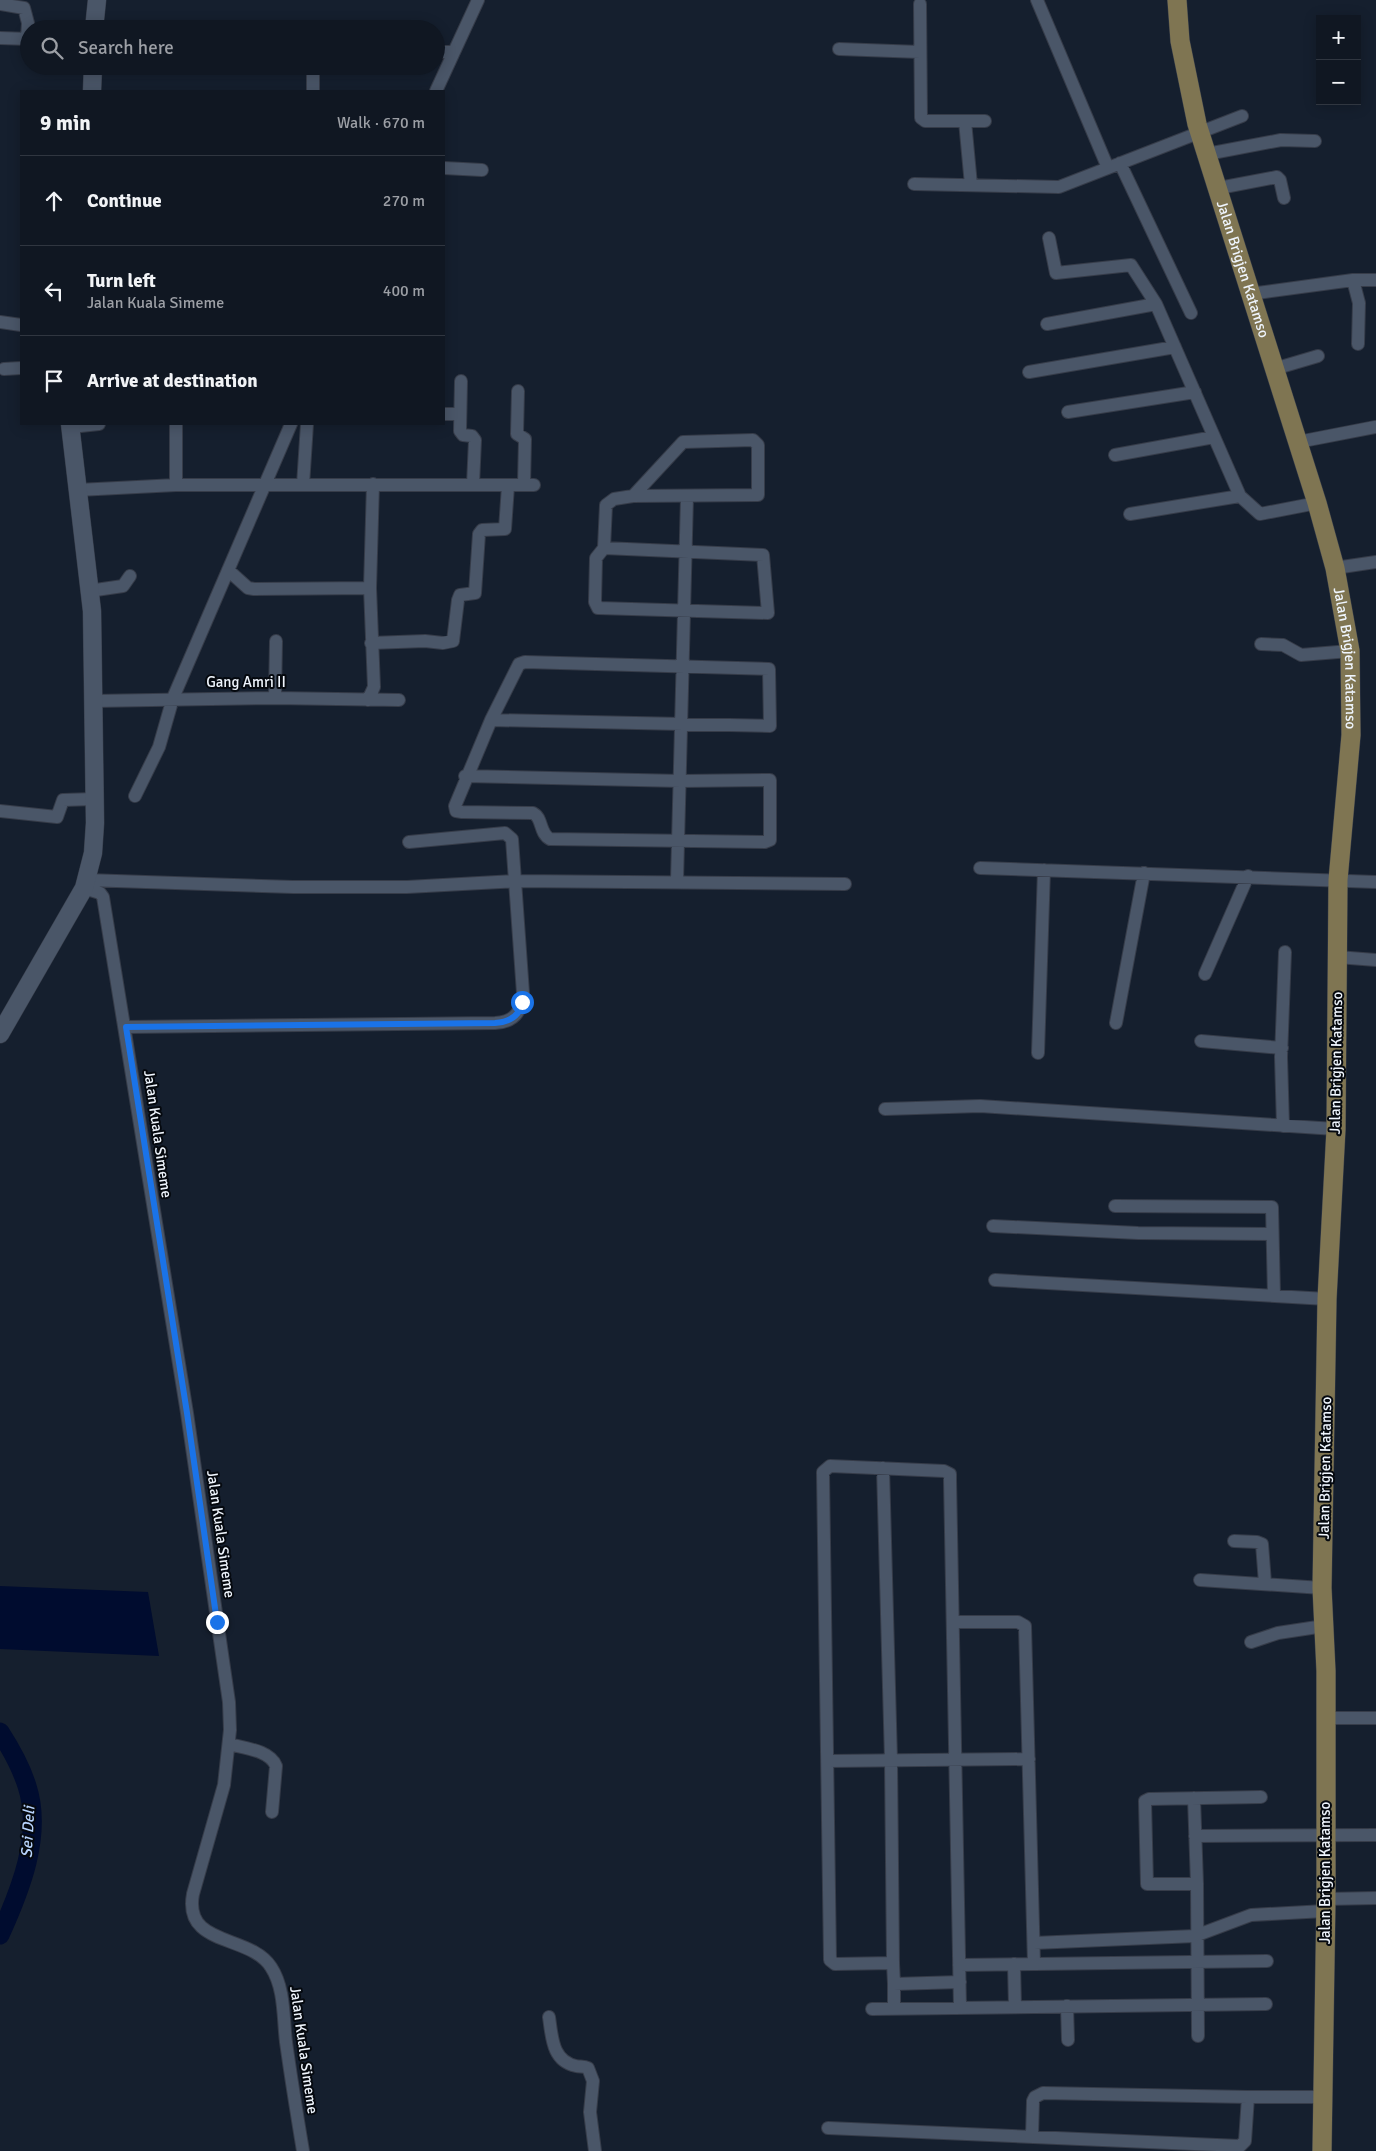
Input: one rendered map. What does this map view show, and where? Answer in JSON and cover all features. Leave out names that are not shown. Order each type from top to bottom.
[{"type":"main road","points":[[95,20],[97,0]]},
{"type":"main road","name":"Jalan Brigjen Katamso","points":[[1177,0],[1180,41],[1190,98],[1317,503],[1335,568],[1350,651],[1351,735],[1338,880],[1336,1129],[1327,1299],[1322,1588],[1326,1718],[1322,2151]]},
{"type":"main road","points":[[92,75],[92,90]]},
{"type":"main road","points":[[0,1034],[85,884],[94,838],[93,701],[89,590],[71,425]]},
{"type":"street","points":[[445,72],[478,0]]},
{"type":"street","points":[[1037,0],[1108,168]]},
{"type":"street","points":[[0,4],[24,8],[27,20]]},
{"type":"street","points":[[920,4],[921,118],[925,121],[984,121]]},
{"type":"street","points":[[0,38],[20,39]]},
{"type":"street","points":[[840,48],[920,52]]},
{"type":"street","points":[[445,52],[454,52]]},
{"type":"street","points":[[313,75],[313,90]]},
{"type":"street","points":[[436,90],[443,75]]},
{"type":"street","points":[[914,184],[1050,188],[1068,184],[1242,116]]},
{"type":"street","points":[[965,121],[971,185]]},
{"type":"street","points":[[1207,154],[1281,140],[1314,141]]},
{"type":"street","points":[[1120,163],[1191,313]]},
{"type":"street","points":[[445,168],[482,170]]},
{"type":"street","points":[[1219,188],[1277,177],[1284,198]]},
{"type":"street","points":[[1048,238],[1056,273],[1131,265],[1156,304],[1240,496],[1260,514],[1317,503]]},
{"type":"street","points":[[1250,294],[1353,280],[1376,280]]},
{"type":"street","points":[[1353,280],[1359,303],[1358,344]]},
{"type":"street","points":[[1047,324],[1156,304]]},
{"type":"street","points":[[0,322],[20,325]]},
{"type":"street","points":[[1029,372],[1175,347]]},
{"type":"street","points":[[1274,369],[1318,356]]},
{"type":"street","points":[[4,369],[20,368]]},
{"type":"street","points":[[461,381],[461,434],[472,436],[475,440],[473,485]]},
{"type":"street","points":[[78,490],[176,486],[529,485],[525,439],[517,434],[518,390]]},
{"type":"street","points":[[1068,412],[1195,392]]},
{"type":"street","points":[[445,414],[460,414]]},
{"type":"street","points":[[176,425],[176,486]]},
{"type":"street","points":[[135,796],[159,747],[173,698],[291,425]]},
{"type":"street","points":[[304,485],[307,425]]},
{"type":"street","points":[[1298,442],[1375,427]]},
{"type":"street","points":[[1115,455],[1214,437]]},
{"type":"street","points":[[604,548],[763,555],[768,613],[614,610],[596,607],[596,558],[604,548],[606,505],[614,499],[633,496],[758,495],[758,443],[752,440],[683,442],[633,496]]},
{"type":"street","points":[[368,700],[374,687],[370,588],[373,484]]},
{"type":"street","points":[[372,643],[425,641],[443,643],[453,640],[460,595],[475,593],[479,534],[482,530],[505,528],[508,486]]},
{"type":"street","points":[[1130,514],[1240,496]]},
{"type":"street","points":[[677,881],[687,497]]},
{"type":"street","points":[[1335,568],[1376,562]]},
{"type":"street","points":[[228,570],[248,588],[254,589],[370,588]]},
{"type":"street","points":[[89,590],[123,586],[130,576]]},
{"type":"street","points":[[275,698],[276,641]]},
{"type":"street","points":[[1262,644],[1283,645],[1301,655],[1350,651]]},
{"type":"street","points":[[466,776],[681,781],[770,780],[770,840],[765,842],[679,842],[550,839],[543,833],[539,818],[532,813],[459,812],[454,806],[466,776],[491,720],[516,668],[525,662],[769,669],[770,726],[491,720]]},
{"type":"street","name":"Gang Amri II","points":[[93,701],[173,698],[399,700]]},
{"type":"street","points":[[0,812],[57,817],[63,800],[94,799]]},
{"type":"street","points":[[126,1027],[495,1023],[511,1019],[521,1008],[523,993],[517,881],[512,839],[509,835],[409,842]]},
{"type":"street","points":[[980,868],[1144,872],[1376,882]]},
{"type":"street","points":[[1038,1053],[1044,870]]},
{"type":"street","points":[[1116,1023],[1144,872]]},
{"type":"street","points":[[1205,974],[1248,876]]},
{"type":"street","points":[[85,884],[293,887],[407,887],[517,881],[844,884]]},
{"type":"street","name":"Jalan Kuala Simeme","points":[[85,884],[104,897],[126,1027],[229,1702],[229,1744],[224,1785],[193,1894],[192,1912],[200,1925],[224,1940],[262,1957],[276,1974],[303,2151]]},
{"type":"street","points":[[1283,1126],[1282,1048],[1285,952]]},
{"type":"street","points":[[1338,957],[1376,960]]},
{"type":"street","points":[[1201,1041],[1282,1048]]},
{"type":"street","points":[[886,1109],[980,1106],[1336,1129]]},
{"type":"street","points":[[1115,1206],[1272,1207],[1274,1296]]},
{"type":"street","points":[[994,1226],[1138,1233],[1272,1234]]},
{"type":"street","points":[[995,1280],[1327,1299]]},
{"type":"street","points":[[893,1963],[836,1964],[830,1960],[823,1472],[827,1467],[833,1465],[949,1473],[960,2008]]},
{"type":"street","points":[[883,1468],[891,1760],[894,2009]]},
{"type":"street","points":[[1234,1542],[1257,1542],[1262,1544],[1265,1583]]},
{"type":"street","points":[[1200,1580],[1322,1588]]},
{"type":"street","points":[[953,1622],[1018,1622],[1024,1624],[1026,1629],[1034,1964]]},
{"type":"street","points":[[1251,1642],[1278,1633],[1324,1626]]},
{"type":"street","points":[[1326,1718],[1376,1718]]},
{"type":"street","points":[[229,1744],[261,1753],[274,1762],[276,1766],[272,1812]]},
{"type":"street","points":[[828,1761],[1028,1758]]},
{"type":"street","points":[[1197,1884],[1149,1885],[1145,1882],[1145,1801],[1261,1797]]},
{"type":"street","points":[[1194,1798],[1197,1884],[1198,2036]]},
{"type":"street","points":[[1195,1836],[1376,1835]]},
{"type":"street","points":[[1034,1944],[1196,1936],[1250,1915],[1376,1898]]},
{"type":"street","points":[[959,1965],[1267,1961]]},
{"type":"street","points":[[1014,1964],[1015,2006]]},
{"type":"street","points":[[894,1984],[960,1982]]},
{"type":"street","points":[[872,2009],[1266,2004]]},
{"type":"street","points":[[1067,2006],[1068,2040]]},
{"type":"street","points":[[549,2017],[554,2049],[558,2057],[574,2066],[588,2068],[592,2075],[590,2112],[595,2151]]},
{"type":"street","points":[[1032,2137],[1033,2100],[1035,2096],[1043,2093],[1248,2097],[1323,2096]]},
{"type":"street","points":[[828,2128],[1240,2146],[1246,2141],[1248,2097]]},
{"type":"water","points":[[0,1586],[148,1592],[159,1656],[0,1649]]},
{"type":"waterway","name":"Sei Deli","points":[[0,1732],[25,1779],[31,1805],[32,1824],[31,1843],[22,1881],[0,1935]]},
{"type":"route","points":[[217,1622],[187,1413],[126,1027],[495,1023],[511,1019],[518,1013],[522,1002]]}]
